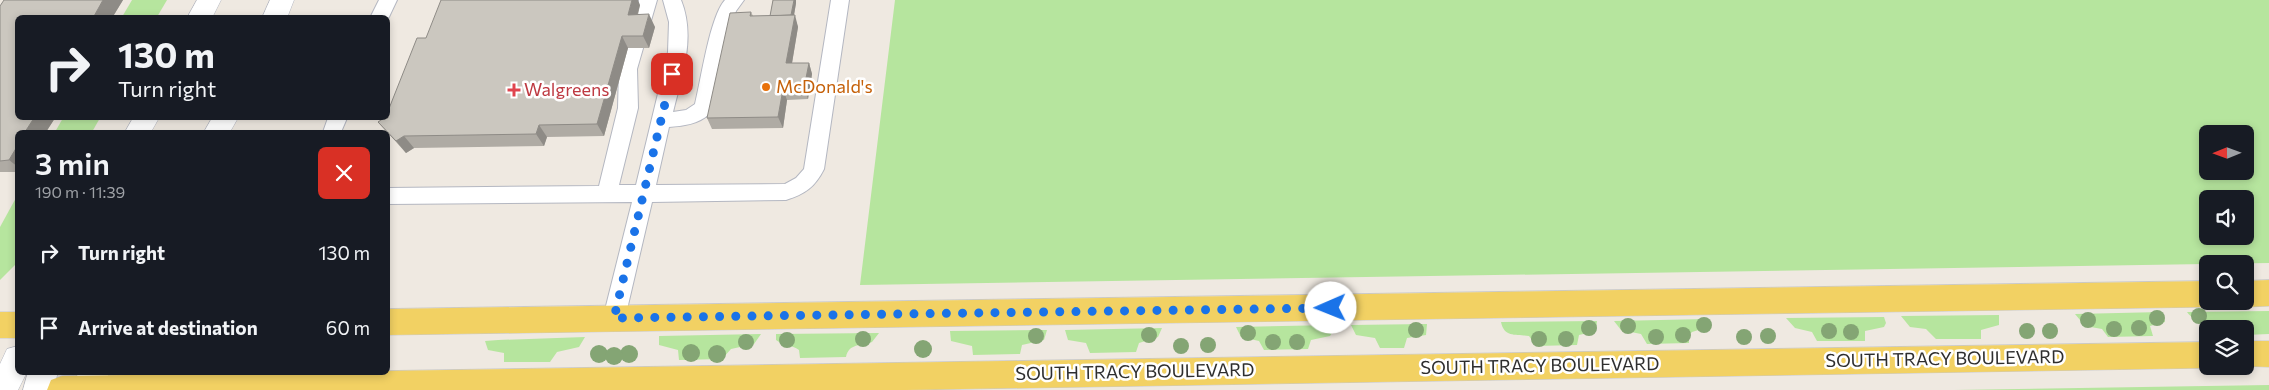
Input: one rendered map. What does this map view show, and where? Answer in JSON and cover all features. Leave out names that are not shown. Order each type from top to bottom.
[{"type":"main road","points":[[201,15],[209,0]]},
{"type":"main road","points":[[275,15],[282,0]]},
{"type":"main road","points":[[2254,294],[2269,293]]},
{"type":"main road","points":[[390,322],[2199,294]]},
{"type":"main road","points":[[0,325],[15,325]]},
{"type":"main road","points":[[2254,354],[2269,354]]},
{"type":"main road","name":"SOUTH TRACY BOULEVARD","points":[[62,390],[2199,355]]},
{"type":"main road","points":[[3,390],[15,365]]},
{"type":"main road","points":[[38,390],[42,375]]},
{"type":"main road","points":[[86,390],[94,375]]},
{"type":"lane","points":[[381,15],[388,0]]},
{"type":"lane","points":[[608,192],[628,108],[628,69],[648,0]]},
{"type":"lane","points":[[614,318],[680,40],[679,23],[672,0]]},
{"type":"lane","points":[[661,120],[690,117],[704,107],[729,0]]},
{"type":"lane","points":[[724,20],[728,8],[735,0]]},
{"type":"lane","points":[[390,196],[608,192],[786,192],[800,187],[809,179],[814,168],[840,0]]},
{"type":"green space","points":[[132,0],[167,0],[158,15],[123,15]]},
{"type":"green space","points":[[895,0],[2269,0],[2269,263],[2254,263],[2254,255],[2199,255],[2199,264],[860,285]]},
{"type":"green space","points":[[62,120],[99,120],[93,130],[56,130]]},
{"type":"green space","points":[[15,200],[15,265],[0,280],[0,227]]},
{"type":"green space","points":[[2269,311],[2269,334],[2254,335],[2254,320],[2199,320],[2187,312]]},
{"type":"green space","points":[[2162,312],[2165,322],[2150,326],[2153,336],[2108,337],[2102,329],[2085,326],[2075,314]]},
{"type":"green space","points":[[1999,315],[1999,325],[1981,330],[1981,339],[1936,339],[1926,329],[1910,327],[1901,316]]},
{"type":"green space","points":[[1884,317],[1886,323],[1884,327],[1865,331],[1865,341],[1817,341],[1812,332],[1795,328],[1786,318]]},
{"type":"green space","points":[[1707,319],[1708,327],[1692,332],[1689,335],[1689,343],[1647,344],[1641,334],[1621,330],[1614,321]]},
{"type":"green space","points":[[1597,321],[1596,331],[1579,335],[1577,345],[1536,346],[1529,336],[1516,335],[1505,331],[1501,322]]},
{"type":"green space","points":[[1427,324],[1426,335],[1407,338],[1404,348],[1380,348],[1375,338],[1356,335],[1351,325]]},
{"type":"green space","points":[[1333,325],[1333,331],[1330,336],[1311,340],[1308,349],[1264,350],[1259,341],[1241,337],[1236,327]]},
{"type":"green space","points":[[1162,328],[1158,337],[1139,343],[1136,352],[1090,353],[1086,343],[1068,340],[1065,330]]},
{"type":"green space","points":[[1047,330],[1044,340],[1022,345],[1020,354],[973,355],[972,346],[951,341],[950,331]]},
{"type":"green space","points":[[879,333],[872,342],[850,349],[846,357],[800,358],[799,350],[776,340],[776,334]]},
{"type":"green space","points":[[761,334],[754,344],[731,349],[722,359],[679,360],[678,350],[659,345],[659,336]]},
{"type":"green space","points":[[585,337],[579,347],[557,352],[550,362],[504,362],[504,353],[488,350],[485,341],[498,340]]},
{"type":"green space","points":[[2269,385],[2269,390],[1954,390]]},
{"type":"building","points":[[4,0],[103,0],[95,15],[15,15],[15,120],[33,120],[26,130],[15,130],[15,150],[9,160],[0,161],[0,6]]},
{"type":"building","name":"Walgreens","points":[[441,0],[632,0],[628,15],[649,14],[643,36],[622,36],[597,124],[539,125],[536,134],[404,136],[396,141],[390,135],[390,130],[386,130],[378,122],[390,120],[390,106],[417,38],[426,38]]},
{"type":"building","points":[[773,0],[794,0],[791,15],[770,16]]},
{"type":"building","name":"McDonald's","points":[[751,12],[750,16],[795,15],[786,63],[809,63],[804,88],[783,89],[778,117],[707,118],[730,13]]},
{"type":"place","name":"McDonald's","points":[[766,87]]},
{"type":"place","name":"Walgreens","points":[[514,90]]},
{"type":"route","points":[[672,74],[630,244],[614,318],[1331,308]]}]
